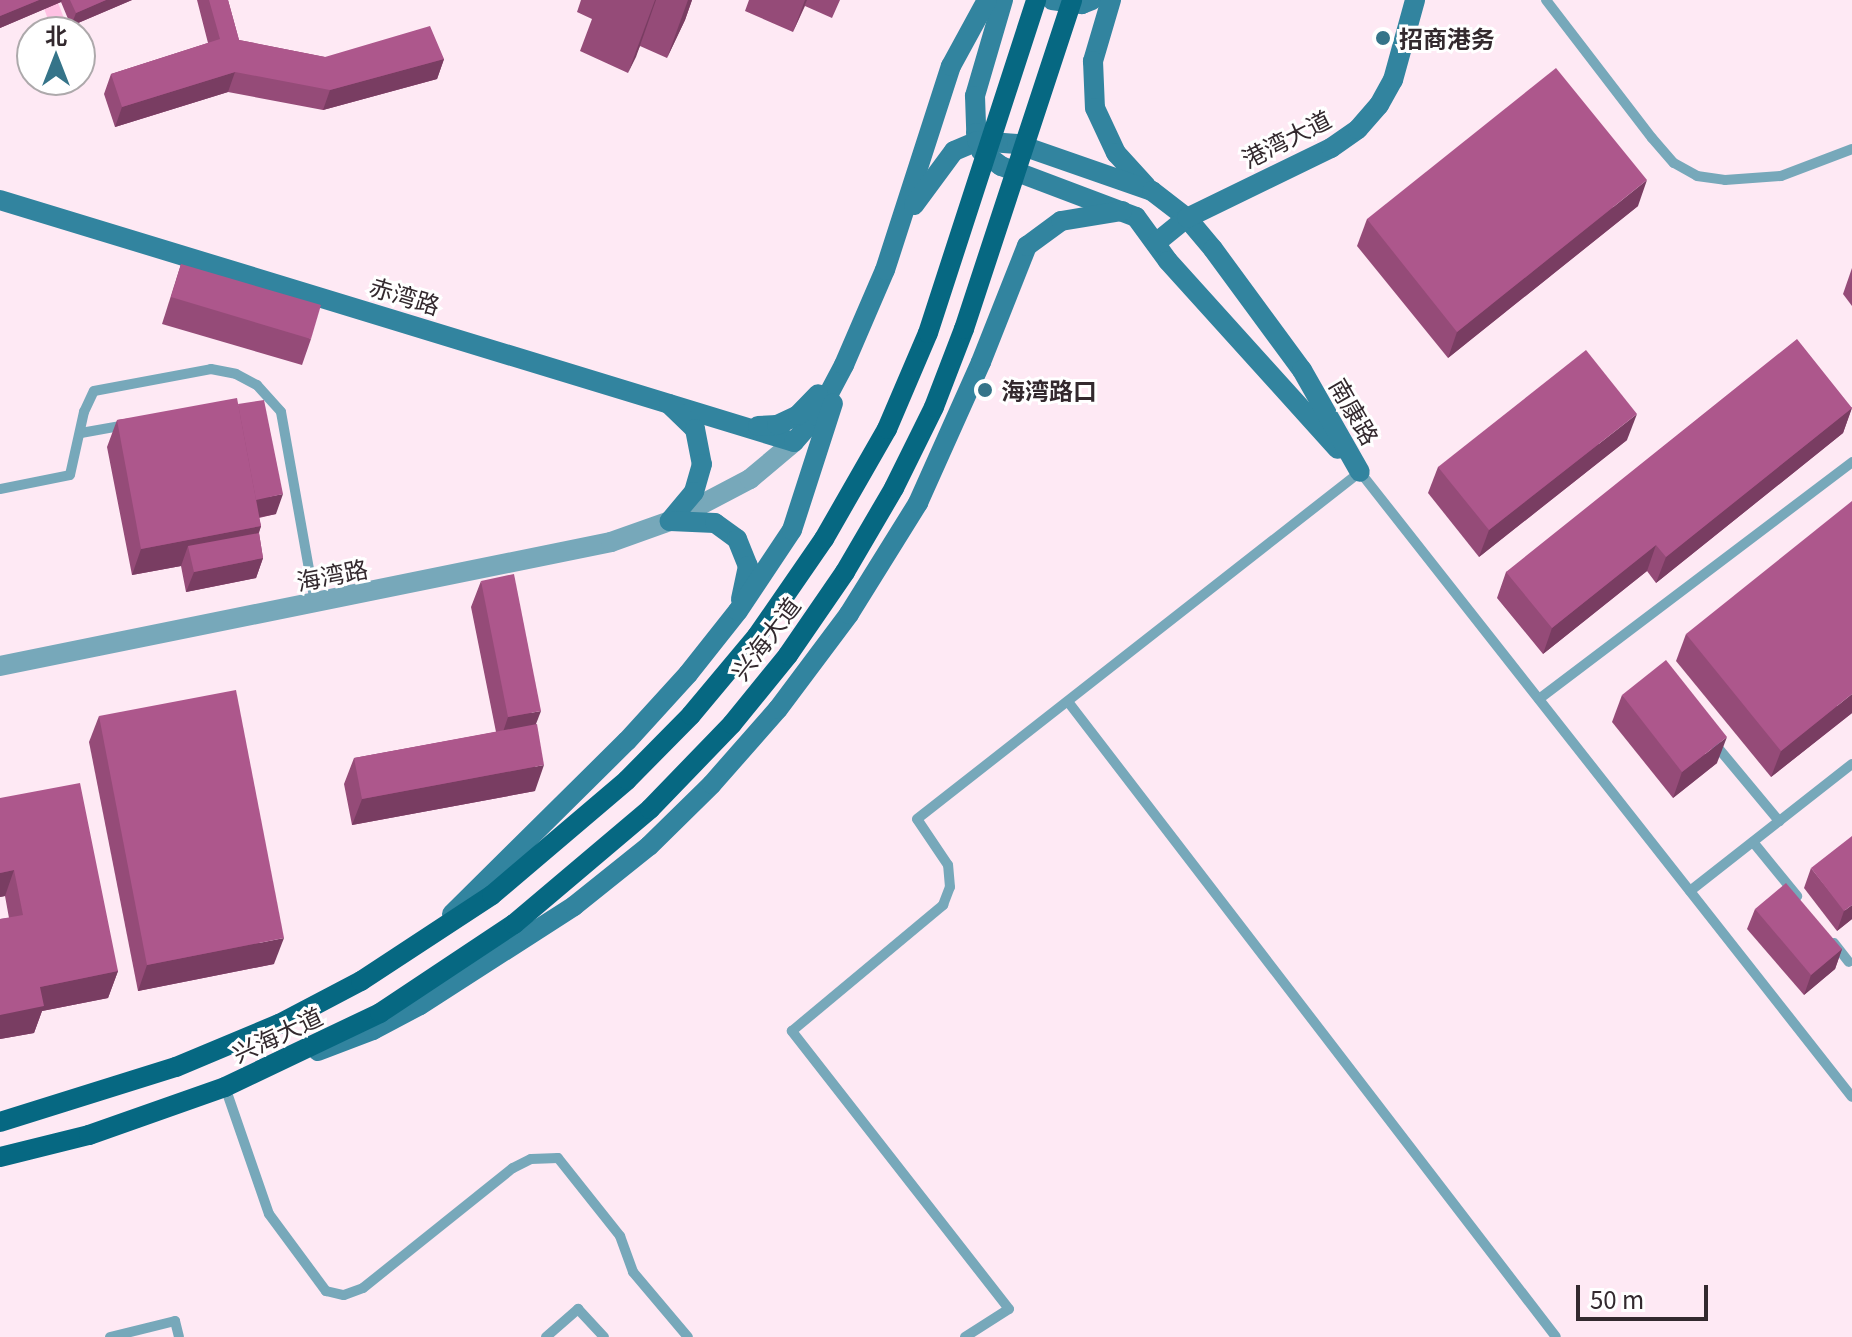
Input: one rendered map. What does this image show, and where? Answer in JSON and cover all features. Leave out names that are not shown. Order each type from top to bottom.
[{"type":"main road","name":"兴海大道","points":[[0,1122],[176,1067],[279,1024],[361,981],[492,895],[627,780],[691,715],[757,636],[824,539],[887,429],[928,333],[1036,0]]},
{"type":"main road","name":"兴海大道","points":[[0,1157],[89,1135],[225,1087],[380,1013],[514,924],[650,809],[732,724],[788,655],[845,572],[894,488],[934,407],[959,342],[1072,0]]},
{"type":"street","name":"兴海大道","points":[[794,442],[817,416],[844,365],[900,228],[951,66],[987,0]]},
{"type":"street","points":[[900,228],[954,151],[977,141],[975,96],[1003,0]]},
{"type":"street","points":[[1052,0],[1082,4],[1092,0]]},
{"type":"street","points":[[1111,0],[1093,61],[1095,108],[1116,153],[1131,173],[1152,191]]},
{"type":"street","name":"港湾大道","points":[[1157,242],[1187,218],[1331,148],[1358,129],[1379,105],[1393,80],[1415,0]]},
{"type":"street","name":"南康路","points":[[977,141],[1017,144],[1152,191],[1187,218],[1302,370],[1360,472]]},
{"type":"street","name":"南康路","points":[[977,141],[989,159],[1001,166],[1136,217],[1168,261],[1283,392],[1360,472]]},
{"type":"street","name":"赤湾路","points":[[0,200],[794,442]]},
{"type":"street","name":"兴海大道","points":[[225,1087],[373,1030],[420,1005],[574,906],[659,836],[712,784],[778,709],[864,589],[918,503],[981,362],[1027,246],[1061,221],[1122,211]]},
{"type":"street","name":"兴海大道","points":[[746,425],[777,425],[810,406],[824,384],[871,275],[900,228]]},
{"type":"street","name":"兴海大道","points":[[426,940],[575,796],[688,674],[738,611],[792,530],[805,499],[844,365]]},
{"type":"street","points":[[663,400],[695,429],[701,452],[694,492],[670,521]]},
{"type":"street","name":"海湾路","points":[[0,666],[611,542],[670,521],[750,479],[794,442]]},
{"type":"street","points":[[670,521],[715,523],[737,539],[748,566],[738,611]]},
{"type":"lane","points":[[1546,0],[1652,138],[1674,163],[1697,176],[1753,180],[1781,176],[1852,149]]},
{"type":"lane","points":[[0,489],[70,475],[84,412],[94,391],[211,369],[236,374],[257,385],[281,412],[315,604]]},
{"type":"lane","points":[[81,433],[142,421]]},
{"type":"lane","points":[[1539,699],[1852,462]]},
{"type":"lane","points":[[965,1337],[1009,1309],[792,1031],[943,905],[950,887],[948,865],[917,819],[1069,703],[1360,472],[1852,1097]]},
{"type":"lane","points":[[1069,703],[1556,1337]]},
{"type":"lane","points":[[1704,731],[1779,821]]},
{"type":"lane","points":[[1690,891],[1852,764]]},
{"type":"lane","points":[[1753,842],[1801,902]]},
{"type":"lane","points":[[1830,938],[1849,962]]},
{"type":"lane","points":[[225,1087],[240,1126],[256,1186],[269,1214],[326,1291],[344,1295],[363,1288],[513,1168],[531,1159],[558,1158],[620,1236],[633,1272],[688,1337]]},
{"type":"lane","points":[[546,1337],[578,1309],[604,1337]]},
{"type":"lane","points":[[110,1337],[175,1321],[179,1337]]},
{"type":"shaded area","points":[[41,0],[57,0],[63,16],[47,16]]},
{"type":"building","points":[[0,0],[39,0],[0,16]]},
{"type":"building","points":[[70,0],[106,0],[76,13]]},
{"type":"building","points":[[209,0],[228,0],[239,40],[325,57],[430,26],[444,59],[330,90],[235,72],[122,107],[111,74],[220,39]]},
{"type":"building","points":[[1556,68],[1647,180],[1457,332],[1367,219]]},
{"type":"building","points":[[181,264],[321,305],[311,339],[171,297]]},
{"type":"building","points":[[1797,339],[1852,408],[1666,557],[1656,545],[1552,628],[1506,572]]},
{"type":"building","points":[[1586,350],[1637,414],[1489,530],[1438,467]]},
{"type":"building","points":[[237,398],[261,526],[141,549],[117,420]]},
{"type":"building","points":[[264,400],[283,494],[256,500],[238,404]]},
{"type":"building","points":[[1852,501],[1852,694],[1781,751],[1686,634]]},
{"type":"building","points":[[259,533],[263,558],[194,572],[188,546]]},
{"type":"building","points":[[514,574],[541,711],[508,717],[481,581]]},
{"type":"building","points":[[1666,660],[1727,737],[1682,772],[1622,695]]},
{"type":"building","points":[[236,690],[284,938],[147,965],[99,716]]},
{"type":"building","points":[[537,724],[544,765],[362,799],[354,758]]},
{"type":"building","points":[[80,783],[118,971],[40,987],[44,1006],[0,1015],[0,919],[23,915],[14,870],[0,873],[0,798]]},
{"type":"building","points":[[1852,836],[1852,905],[1844,911],[1811,868]]},
{"type":"building","points":[[1786,883],[1842,949],[1811,975],[1755,909]]},
{"type":"place","name":"招商港务","points":[[1383,38]]},
{"type":"place","name":"海湾路口","points":[[985,390]]}]
